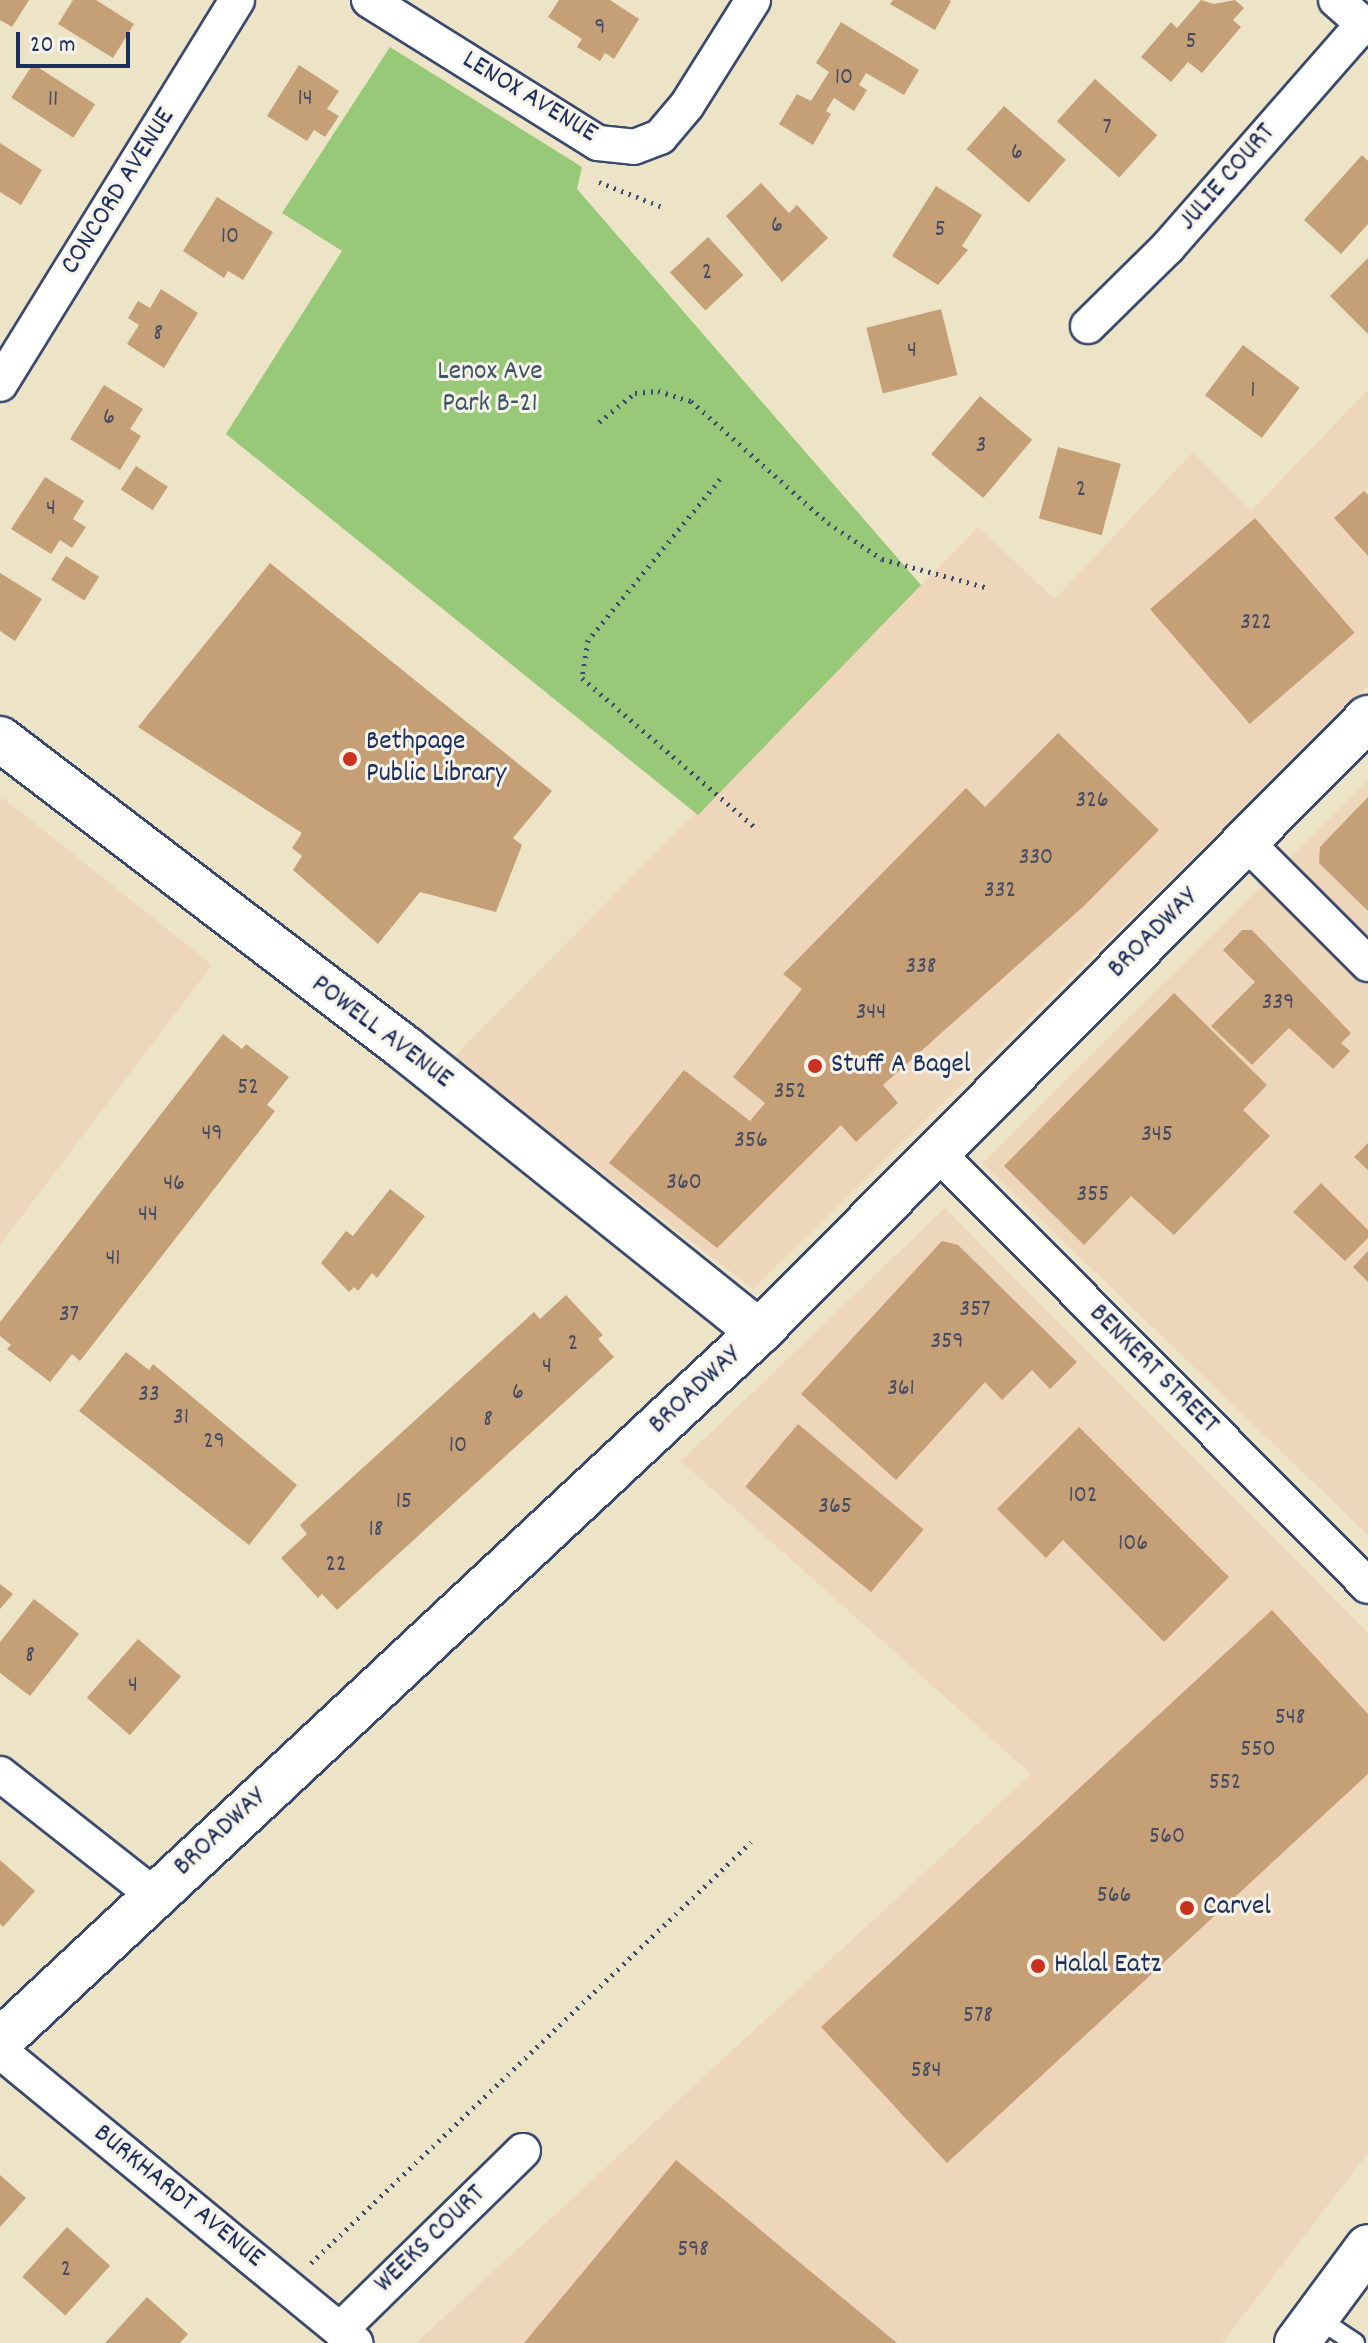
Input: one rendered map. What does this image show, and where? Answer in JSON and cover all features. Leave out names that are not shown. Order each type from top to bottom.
[{"type":"main road","name":"BROADWAY","points":[[0,2041],[759,1332],[1368,718]]},
{"type":"main road","name":"POWELL AVENUE","points":[[0,739],[406,1049],[759,1332]]},
{"type":"main road","points":[[1307,2330],[1368,2247]]},
{"type":"street","name":"CONCORD AVENUE","points":[[0,384],[237,0]]},
{"type":"street","name":"LENOX AVENUE","points":[[369,0],[598,143],[634,147],[660,137],[687,105],[753,0]]},
{"type":"street","points":[[1336,0],[1366,26]]},
{"type":"street","name":"JULIE COURT","points":[[1088,326],[1168,247],[1366,26]]},
{"type":"street","points":[[1245,841],[1368,964]]},
{"type":"street","name":"BENKERT STREET","points":[[938,1153],[1368,1586]]},
{"type":"street","points":[[0,1774],[154,1895]]},
{"type":"street","name":"BURKHARDT AVENUE","points":[[0,2051],[348,2336]]},
{"type":"street","name":"WEEKS COURT","points":[[348,2336],[523,2151]]},
{"type":"lane","points":[[1307,2330],[1355,2343]]},
{"type":"path","points":[[590,179],[665,208]]},
{"type":"path","points":[[599,422],[635,393],[658,391],[691,401],[742,442],[828,523],[882,559],[989,588]]},
{"type":"path","points":[[720,479],[588,640],[582,678],[757,829]]},
{"type":"path","points":[[310,2264],[751,1842]]},
{"type":"shaded area","points":[[1368,390],[1368,686],[753,1289],[453,1058],[978,527],[1055,599],[1193,452],[1251,511]]},
{"type":"shaded area","points":[[1368,781],[1368,1535],[982,1163]]},
{"type":"shaded area","points":[[3,798],[212,965],[0,1245],[0,802]]},
{"type":"shaded area","points":[[945,1208],[1368,1633],[1368,2153],[1222,2343],[416,2343],[1031,1774],[681,1461]]},
{"type":"green space","name":"Lenox Ave Park B-21","points":[[390,47],[582,167],[577,189],[921,585],[698,815],[226,434],[342,251],[282,213]]},
{"type":"building","points":[[0,0],[29,0],[12,27],[0,20]]},
{"type":"building","points":[[73,0],[96,0],[134,24],[113,58],[58,24]]},
{"type":"building","points":[[559,0],[610,0],[639,19],[614,59],[605,53],[600,61],[577,47],[582,39],[548,17]]},
{"type":"building","points":[[893,0],[951,1],[935,30],[890,4]]},
{"type":"building","points":[[1201,0],[1214,4],[1235,0],[1244,8],[1233,20],[1241,27],[1202,73],[1188,62],[1171,82],[1141,57],[1171,22],[1177,28]]},
{"type":"building","points":[[841,22],[919,70],[904,95],[866,73],[859,85],[867,90],[854,111],[834,98],[826,111],[831,114],[813,145],[779,124],[797,94],[811,101],[829,72],[816,63]]},
{"type":"building","points":[[33,64],[95,104],[73,138],[11,98]]},
{"type":"building","points":[[299,65],[339,91],[327,109],[339,116],[325,137],[314,130],[307,141],[267,116]]},
{"type":"building","points":[[1095,79],[1157,135],[1119,178],[1057,121]]},
{"type":"building","points":[[1004,106],[1066,160],[1028,203],[967,149]]},
{"type":"building","points":[[0,143],[42,170],[21,205],[0,192]]},
{"type":"building","points":[[1362,155],[1368,161],[1368,224],[1341,254],[1304,220]]},
{"type":"building","points":[[761,183],[789,213],[797,205],[828,238],[782,282],[726,216]]},
{"type":"building","points":[[936,186],[982,215],[962,246],[968,250],[938,285],[892,256]]},
{"type":"building","points":[[217,197],[273,232],[243,280],[228,271],[224,278],[183,251]]},
{"type":"building","points":[[708,237],[743,275],[705,310],[670,272]]},
{"type":"building","points":[[1368,258],[1368,334],[1330,296]]},
{"type":"building","points":[[161,289],[198,313],[164,368],[127,344],[139,325],[128,318],[138,301],[150,308]]},
{"type":"building","points":[[941,309],[957,375],[883,394],[866,328]]},
{"type":"building","points":[[1243,345],[1300,388],[1262,438],[1205,395]]},
{"type":"building","points":[[104,385],[143,409],[130,429],[141,436],[120,470],[70,439]]},
{"type":"building","points":[[980,396],[1032,440],[983,498],[931,454]]},
{"type":"building","points":[[1058,447],[1121,464],[1102,535],[1039,518]]},
{"type":"building","points":[[136,466],[168,487],[153,510],[121,489]]},
{"type":"building","points":[[45,477],[84,501],[73,519],[86,527],[72,548],[60,540],[51,554],[11,529]]},
{"type":"building","points":[[1364,491],[1368,495],[1368,556],[1334,518]]},
{"type":"building","points":[[1255,518],[1355,633],[1250,724],[1150,609]]},
{"type":"building","points":[[66,556],[99,577],[84,600],[51,580]]},
{"type":"building","name":"Bethpage Public Library","points":[[270,563],[552,791],[513,838],[522,845],[496,912],[420,892],[378,944],[293,870],[302,856],[292,848],[302,833],[138,727]]},
{"type":"building","points":[[0,573],[42,599],[15,641],[0,631]]},
{"type":"building","points":[[1058,733],[1159,830],[1085,905],[883,1085],[898,1103],[856,1142],[841,1125],[717,1248],[609,1163],[684,1070],[750,1121],[765,1103],[733,1077],[802,989],[783,974],[966,788],[985,807]]},
{"type":"building","points":[[1368,797],[1368,911],[1319,863],[1320,847]]},
{"type":"building","points":[[1242,930],[1252,930],[1351,1033],[1341,1043],[1350,1051],[1333,1069],[1289,1028],[1252,1065],[1211,1026],[1255,982],[1223,950]]},
{"type":"building","points":[[1174,993],[1267,1085],[1243,1110],[1270,1136],[1174,1235],[1131,1196],[1084,1245],[1004,1166]]},
{"type":"building","points":[[223,1034],[242,1049],[246,1044],[289,1077],[267,1105],[275,1111],[80,1361],[72,1354],[50,1382],[7,1349],[11,1345],[0,1336],[0,1322]]},
{"type":"building","points":[[1368,1143],[1368,1170],[1354,1157]]},
{"type":"building","points":[[1321,1183],[1368,1230],[1368,1238],[1345,1261],[1293,1212]]},
{"type":"building","points":[[390,1189],[425,1216],[377,1278],[372,1273],[358,1291],[354,1287],[349,1292],[321,1263],[346,1231],[353,1236]]},
{"type":"building","points":[[942,1241],[958,1245],[1077,1362],[1050,1389],[1032,1370],[1002,1400],[985,1382],[896,1480],[801,1394]]},
{"type":"building","points":[[1368,1251],[1368,1282],[1353,1267]]},
{"type":"building","points":[[566,1295],[603,1335],[598,1339],[614,1357],[337,1610],[322,1594],[318,1598],[281,1558],[307,1534],[300,1525],[534,1312],[540,1319]]},
{"type":"building","points":[[126,1352],[149,1370],[153,1364],[297,1485],[249,1545],[79,1411]]},
{"type":"building","points":[[798,1424],[924,1529],[871,1592],[745,1487]]},
{"type":"building","points":[[1079,1427],[1229,1577],[1164,1642],[1063,1540],[1046,1558],[997,1509]]},
{"type":"building","points":[[0,1584],[13,1594],[0,1609]]},
{"type":"building","points":[[34,1599],[79,1634],[30,1696],[0,1673],[0,1642]]},
{"type":"building","points":[[1272,1610],[1368,1714],[1368,1774],[947,2163],[821,2027]]},
{"type":"building","points":[[138,1639],[181,1676],[130,1735],[87,1698]]},
{"type":"building","points":[[0,1860],[35,1891],[3,1927],[0,1924]]},
{"type":"building","points":[[676,2160],[897,2343],[524,2343]]},
{"type":"building","points":[[0,2175],[26,2198],[0,2227]]},
{"type":"building","points":[[67,2227],[110,2266],[65,2316],[22,2277]]},
{"type":"building","points":[[147,2297],[188,2334],[180,2343],[105,2343]]},
{"type":"place","name":"Bethpage Public Library","points":[[350,759]]},
{"type":"place","name":"Stuff A Bagel","points":[[815,1066]]},
{"type":"place","name":"Carvel","points":[[1187,1908]]},
{"type":"place","name":"Halal Eatz","points":[[1038,1966]]}]
